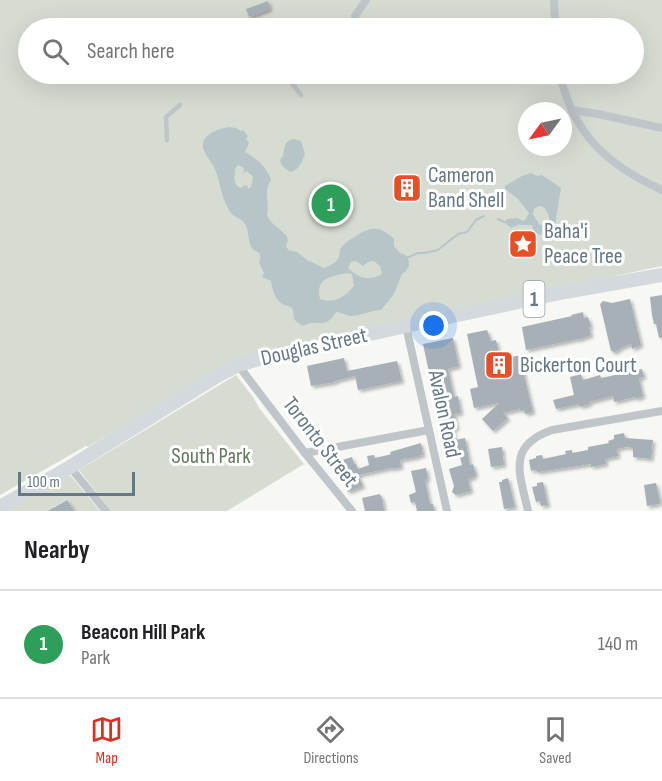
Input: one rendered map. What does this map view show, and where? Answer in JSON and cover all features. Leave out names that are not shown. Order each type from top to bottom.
[{"type":"main road","name":"Douglas Street","points":[[3,508],[238,365],[565,292],[662,275]]},
{"type":"street","points":[[355,16],[366,0]]},
{"type":"street","points":[[554,0],[555,18]]},
{"type":"street","points":[[562,84],[569,102]]},
{"type":"street","points":[[572,110],[662,128]]},
{"type":"street","points":[[572,110],[579,125],[602,153],[628,173],[662,190]]},
{"type":"street","name":"Avalon Road","points":[[406,326],[447,511]]},
{"type":"street","name":"Toronto Street","points":[[238,365],[352,511]]},
{"type":"street","points":[[528,511],[519,456],[532,439],[552,430],[662,411]]},
{"type":"street","points":[[305,453],[429,430]]},
{"type":"street","points":[[70,467],[106,511]]},
{"type":"lane","points":[[292,84],[301,95]]},
{"type":"lane","points":[[167,140],[166,117],[180,105]]},
{"type":"green space","points":[[0,0],[662,0],[662,266],[308,343],[189,387],[88,447],[86,446],[0,495]]},
{"type":"green space","name":"South Park","points":[[236,375],[304,464],[227,511],[111,511],[79,470]]},
{"type":"green space","points":[[67,476],[71,476],[100,511],[74,511],[66,500],[54,507],[56,511],[3,511]]},
{"type":"shaded area","points":[[229,127],[243,130],[248,136],[246,139],[249,143],[245,152],[261,163],[269,175],[271,180],[267,188],[267,215],[270,221],[287,236],[288,250],[297,252],[324,268],[336,261],[340,249],[346,243],[367,230],[380,230],[394,239],[394,246],[400,253],[406,255],[409,266],[402,274],[394,294],[381,310],[351,316],[336,312],[324,323],[304,326],[294,319],[291,307],[282,304],[276,298],[271,281],[262,277],[264,273],[259,262],[260,254],[251,247],[247,227],[228,208],[215,169],[203,147],[204,140],[213,132]],"holes":[[[238,165],[244,168],[243,173],[248,171],[252,175],[251,187],[248,189],[247,185],[241,188],[235,183],[235,169]],[[356,261],[363,266],[374,261],[380,266],[382,274],[372,278],[360,276],[348,268],[351,262]],[[352,274],[354,286],[339,298],[330,301],[320,299],[320,287],[329,277]]]},
{"type":"shaded area","points":[[294,139],[301,141],[305,154],[298,168],[290,172],[282,166],[280,160],[286,143]]},
{"type":"shaded area","points":[[531,173],[537,176],[542,175],[561,188],[552,231],[540,235],[534,231],[532,225],[518,225],[511,228],[504,222],[507,219],[517,218],[523,221],[529,213],[517,198],[505,189],[505,186]],"holes":[[[539,206],[544,207],[549,219],[548,224],[544,226],[539,224],[533,214],[534,209]]]},
{"type":"building","points":[[268,1],[270,9],[249,17],[246,9]]},
{"type":"building","name":"Cameron Band Shell","points":[[413,177],[418,192],[406,198],[396,185]]},
{"type":"building","points":[[662,295],[662,337],[659,338],[652,315],[650,297]]},
{"type":"building","points":[[630,299],[641,345],[632,349],[631,344],[615,352],[611,351],[600,304],[603,301],[612,303]]},
{"type":"building","points":[[583,312],[584,318],[588,317],[591,335],[578,340],[526,350],[522,327]]},
{"type":"building","name":"Bickerton Court","points":[[487,330],[491,341],[496,340],[500,359],[522,355],[524,375],[533,412],[525,414],[524,410],[520,411],[520,409],[503,413],[508,418],[493,431],[482,419],[499,403],[474,408],[470,389],[478,387],[467,334]]},
{"type":"building","points":[[453,338],[459,366],[448,369],[454,397],[458,396],[461,413],[454,414],[457,428],[453,429],[455,440],[465,438],[470,465],[473,464],[476,475],[468,479],[471,491],[456,495],[452,492],[454,486],[449,469],[462,465],[459,453],[448,454],[444,434],[441,434],[439,422],[442,421],[437,396],[433,396],[431,384],[439,383],[436,371],[429,372],[423,344]]},
{"type":"building","points":[[344,358],[347,371],[397,361],[402,381],[358,390],[355,376],[311,386],[307,366]]},
{"type":"building","points":[[642,369],[644,377],[639,378],[643,396],[614,402],[613,396],[589,402],[590,404],[583,406],[579,404],[556,409],[553,400],[574,395],[570,377],[581,374],[583,380],[600,375],[601,378]]},
{"type":"building","points":[[624,433],[625,438],[653,440],[651,459],[633,457],[633,448],[626,447],[617,449],[618,456],[605,459],[606,464],[531,471],[529,460],[536,456],[542,455],[543,459],[566,454],[565,451],[572,450],[572,453],[588,450],[588,447],[609,443],[608,441],[614,439],[614,435]]},
{"type":"building","points":[[421,443],[423,455],[400,460],[401,467],[358,475],[363,486],[348,492],[333,463],[352,457],[358,469],[369,465],[367,456],[374,455],[375,458],[388,455],[391,454],[390,452]]},
{"type":"building","points":[[502,447],[504,465],[491,467],[488,449]]},
{"type":"building","points":[[426,468],[428,479],[425,480],[430,504],[433,504],[434,511],[417,511],[415,502],[411,503],[409,495],[416,492],[411,471]]},
{"type":"building","points":[[508,478],[515,507],[504,509],[499,482]]},
{"type":"building","points":[[543,482],[548,505],[541,506],[540,501],[536,502],[532,487]]},
{"type":"building","points":[[656,483],[659,504],[647,506],[644,485]]},
{"type":"building","points":[[380,494],[384,511],[365,511],[362,498]]},
{"type":"building","points":[[67,500],[74,511],[48,511]]},
{"type":"waterway","points":[[407,258],[418,253],[438,250],[458,234],[467,232],[476,220],[484,216]]},
{"type":"waterway","points":[[498,219],[504,222]]},
{"type":"place","name":"Cameron Band Shell","points":[[407,188]]},
{"type":"place","name":"Beacon Hill Park","points":[[331,204]]},
{"type":"place","name":"Baha'i Peace Tree","points":[[523,244]]},
{"type":"place","name":"Bickerton Court","points":[[499,365]]}]
